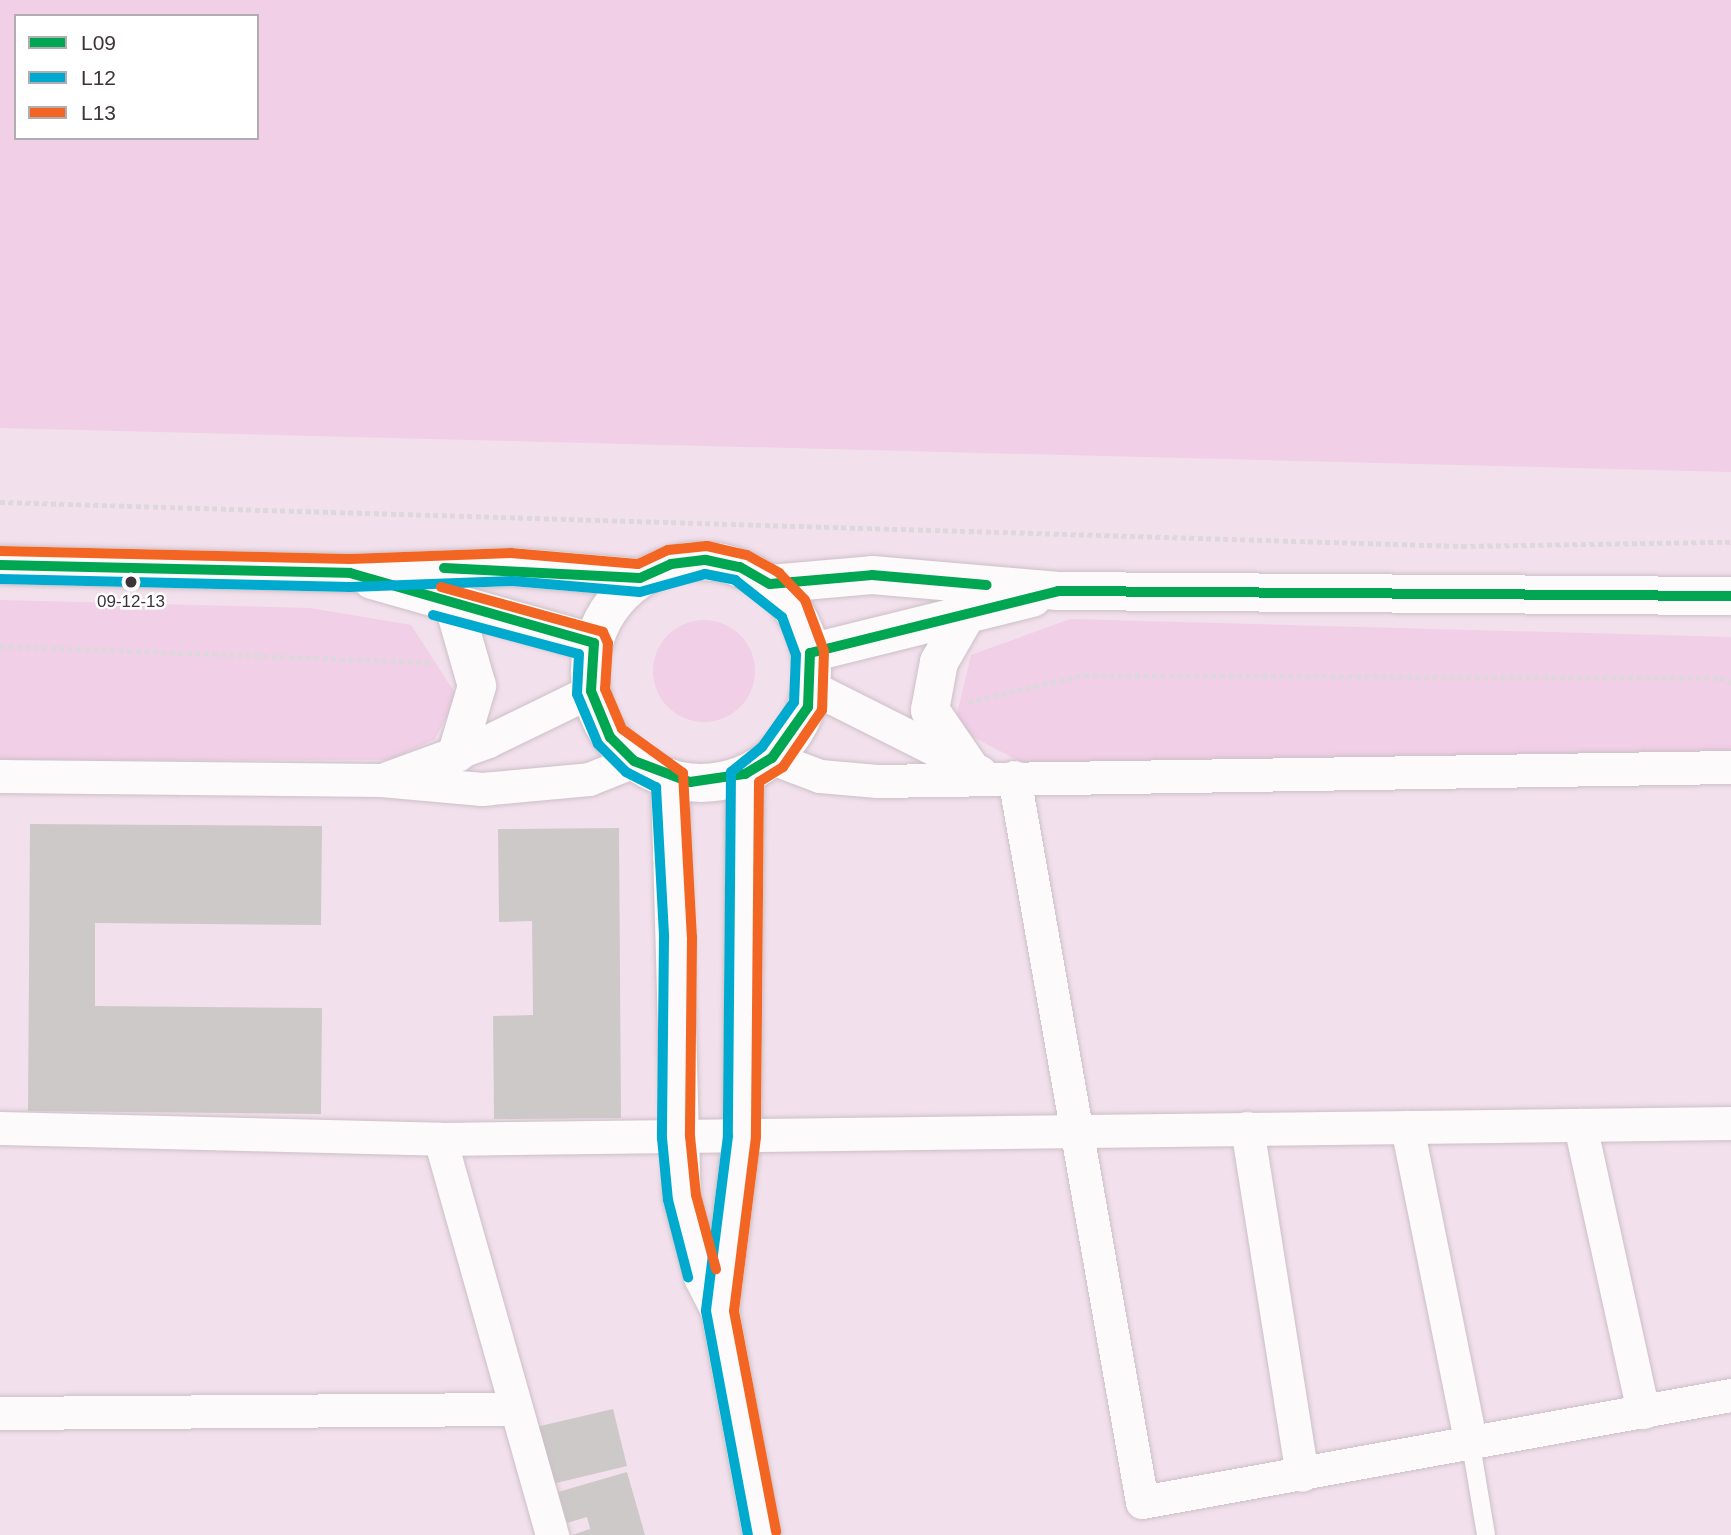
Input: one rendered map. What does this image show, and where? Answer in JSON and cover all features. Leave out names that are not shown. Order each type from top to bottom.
[{"type":"street","points":[[706,561],[740,567],[770,584],[794,609],[811,671],[793,735],[758,766],[717,782],[670,778],[634,761],[610,737],[591,691],[594,643],[612,604],[640,578],[671,564],[706,561]]},
{"type":"street","points":[[0,565],[350,573],[512,567],[640,578]]},
{"type":"street","points":[[350,573],[454,606],[594,643]]},
{"type":"street","points":[[770,584],[872,575],[1058,591],[1731,596]]},
{"type":"street","points":[[811,671],[965,617],[1058,591]]},
{"type":"street","points":[[454,606],[476,664],[475,697],[457,753]]},
{"type":"street","points":[[965,617],[939,662],[930,710],[991,774],[1073,1129],[1142,1502],[1471,1445],[1731,1395]]},
{"type":"street","points":[[811,671],[991,774]]},
{"type":"street","points":[[381,780],[457,753],[591,691]]},
{"type":"street","points":[[0,776],[381,780],[525,787],[589,779],[634,761]]},
{"type":"street","points":[[758,766],[842,780],[991,774],[1731,767]]},
{"type":"street","points":[[719,1311],[742,1137],[758,766]]},
{"type":"street","points":[[670,778],[678,937],[676,1137],[693,1245],[719,1311],[762,1535]]},
{"type":"street","points":[[0,1128],[440,1139],[742,1137],[1073,1129],[1731,1123]]},
{"type":"street","points":[[1580,1125],[1643,1412]]},
{"type":"street","points":[[1407,1127],[1471,1445]]},
{"type":"street","points":[[1247,1128],[1302,1475]]},
{"type":"street","points":[[440,1139],[513,1409],[552,1535]]},
{"type":"street","points":[[0,1413],[513,1409]]},
{"type":"lane","points":[[1471,1445],[1486,1535]]},
{"type":"path","points":[[0,502],[1462,546],[1731,542]]},
{"type":"path","points":[[0,646],[476,664]]},
{"type":"path","points":[[930,710],[1084,675],[1706,677],[1731,683]]},
{"type":"shaded area","points":[[0,0],[1731,0],[1731,472],[0,428]]},
{"type":"shaded area","points":[[0,600],[310,608],[411,625],[457,696],[435,739],[391,760],[0,761]]},
{"type":"shaded area","points":[[1070,619],[1731,637],[1731,761],[1021,762],[954,727],[971,655]]},
{"type":"shaded area","points":[[704,620],[723,624],[740,635],[751,652],[755,671],[751,690],[740,707],[723,718],[704,722],[685,718],[668,707],[657,690],[653,671],[657,652],[668,635],[685,624]]},
{"type":"building","points":[[30,824],[322,826],[321,925],[95,923],[95,1006],[322,1008],[321,1114],[28,1111]]},
{"type":"building","points":[[619,828],[621,1118],[494,1119],[493,1016],[533,1015],[532,921],[499,922],[498,829]]},
{"type":"building","points":[[613,1409],[627,1466],[552,1484],[536,1427]]},
{"type":"building","points":[[627,1472],[645,1535],[572,1535],[590,1529],[587,1517],[567,1523],[558,1492]]},
{"type":"transit line","name":"L13","points":[[0,551],[350,559],[511,553],[638,564],[668,550],[707,546],[747,555],[779,573],[805,600],[824,651],[822,710],[783,767],[759,782],[756,1137],[734,1311],[776,1532]]},
{"type":"transit line","name":"L09","points":[[444,568],[640,578],[671,564],[706,560],[740,567],[770,584],[872,575],[987,585]]},
{"type":"transit line","name":"L09","points":[[0,565],[350,573],[594,643],[591,691],[610,737],[634,761],[690,782],[745,774],[772,758],[808,707],[810,653],[1058,591],[1731,596]]},
{"type":"transit line","name":"L12","points":[[0,579],[350,587],[512,581],[640,592],[705,574],[735,580],[782,617],[796,655],[794,702],[762,747],[731,772],[728,1136],[706,1311],[748,1535]]},
{"type":"transit line","name":"L13","points":[[441,587],[603,632],[608,643],[605,689],[622,729],[683,773],[692,937],[690,1136],[696,1195],[716,1269]]},
{"type":"transit line","name":"L12","points":[[433,615],[579,654],[577,694],[598,744],[626,772],[656,787],[664,937],[662,1138],[668,1200],[688,1277]]},
{"type":"place","name":"09-12-13","points":[[131,582]]}]
